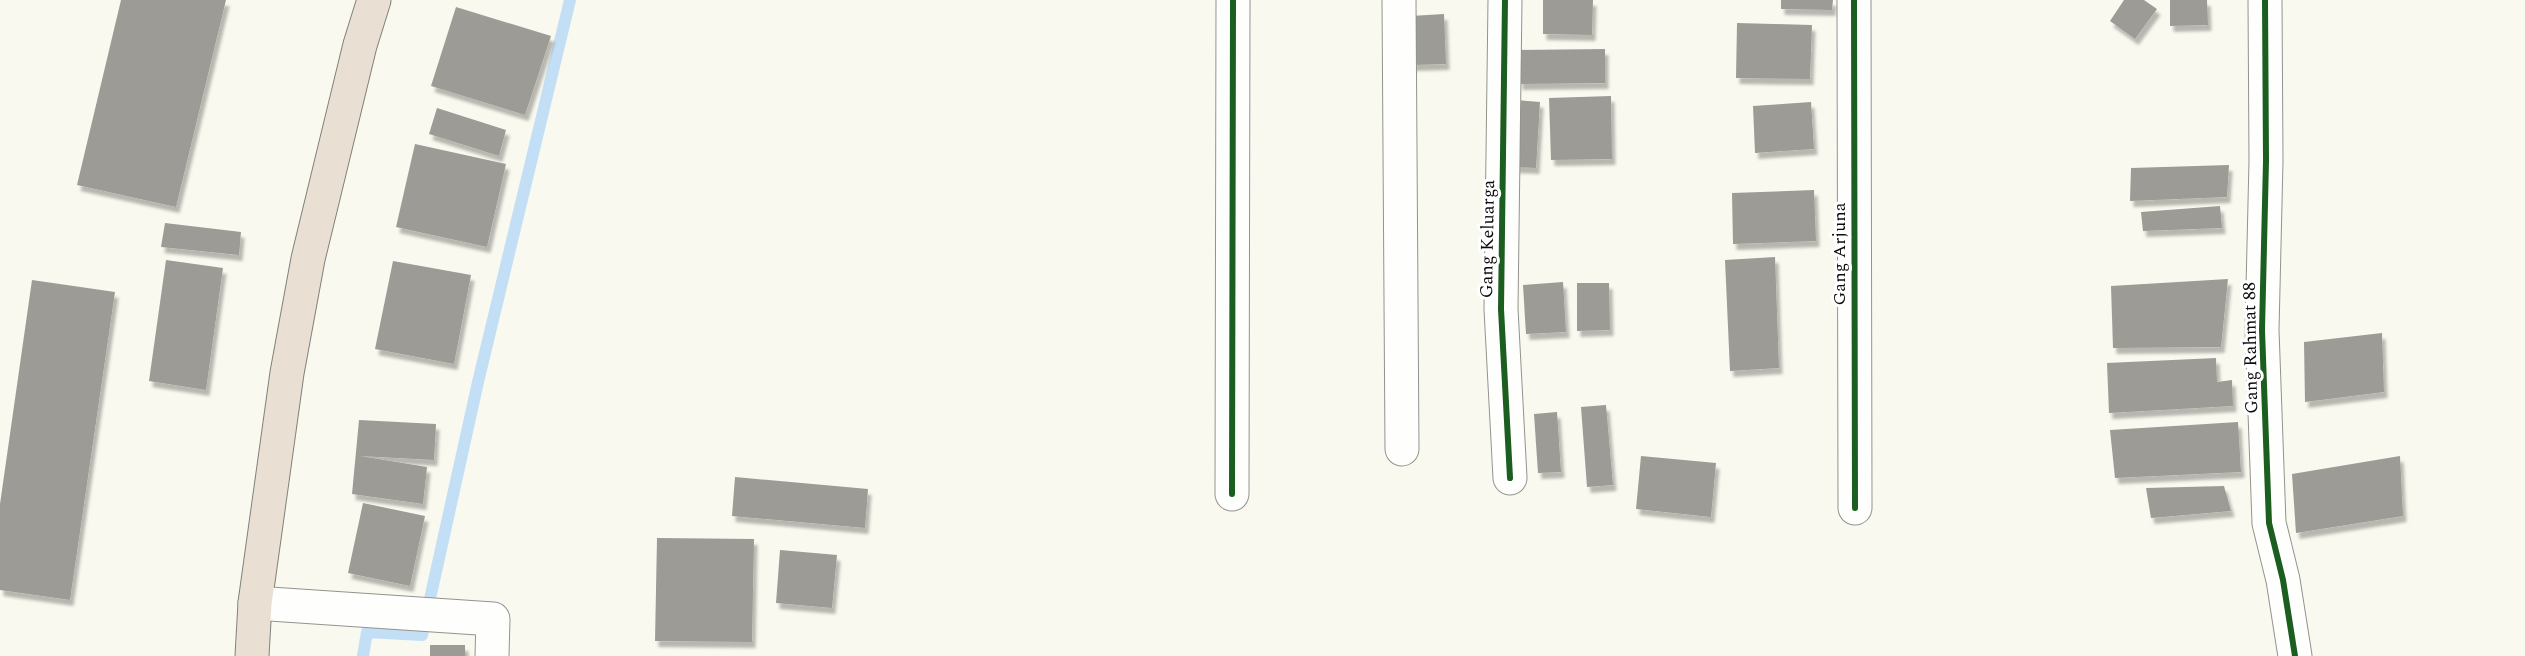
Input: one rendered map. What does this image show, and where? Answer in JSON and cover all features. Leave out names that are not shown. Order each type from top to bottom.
[{"type":"highway","points":[[252,656],[255,603],[287,373],[308,260],[360,45],[374,0]]},
{"type":"street","points":[[1232,494],[1233,0]]},
{"type":"street","points":[[1399,0],[1402,449]]},
{"type":"street","name":"Gang Keluarga","points":[[1505,0],[1501,309],[1510,478]]},
{"type":"street","name":"Gang Arjuna","points":[[1854,0],[1855,508]]},
{"type":"street","name":"Gang Rahmat 88","points":[[2265,0],[2266,161],[2262,330],[2270,523],[2283,580],[2295,656]]},
{"type":"street","points":[[255,603],[493,619],[492,656]]},
{"type":"building","points":[[121,0],[226,0],[176,207],[77,185]]},
{"type":"building","points":[[1543,0],[1593,0],[1592,35],[1543,34]]},
{"type":"building","points":[[1781,0],[1833,0],[1832,10],[1781,9]]},
{"type":"building","points":[[2124,0],[2144,0],[2157,9],[2135,39],[2110,21]]},
{"type":"building","points":[[2170,0],[2207,0],[2208,25],[2170,26]]},
{"type":"building","points":[[456,7],[551,36],[525,115],[431,86]]},
{"type":"building","points":[[1444,14],[1446,64],[1412,65],[1411,16]]},
{"type":"building","points":[[1737,23],[1812,25],[1810,79],[1736,78]]},
{"type":"building","points":[[1605,49],[1605,83],[1519,84],[1518,50]]},
{"type":"building","points":[[1611,96],[1612,159],[1551,160],[1549,98]]},
{"type":"building","points":[[1515,100],[1540,102],[1536,168],[1511,167]]},
{"type":"building","points":[[1811,102],[1814,149],[1755,153],[1753,106]]},
{"type":"building","points":[[437,108],[506,130],[499,156],[429,134]]},
{"type":"building","points":[[415,144],[506,164],[487,247],[396,227]]},
{"type":"building","points":[[2229,165],[2227,197],[2130,201],[2131,168]]},
{"type":"building","points":[[1814,190],[1816,241],[1733,244],[1732,193]]},
{"type":"building","points":[[2220,206],[2222,228],[2143,231],[2141,212]]},
{"type":"building","points":[[165,223],[241,232],[239,255],[161,247]]},
{"type":"building","points":[[1775,257],[1779,368],[1730,371],[1725,260]]},
{"type":"building","points":[[166,260],[223,268],[206,390],[149,381]]},
{"type":"building","points":[[393,261],[471,275],[454,364],[375,349]]},
{"type":"building","points":[[2228,279],[2221,347],[2113,348],[2111,286]]},
{"type":"building","points":[[32,280],[115,292],[70,600],[0,590],[0,504]]},
{"type":"building","points":[[1563,282],[1566,332],[1526,334],[1523,285]]},
{"type":"building","points":[[1577,283],[1609,283],[1610,330],[1577,331]]},
{"type":"building","points":[[2382,333],[2384,392],[2305,402],[2304,342]]},
{"type":"building","points":[[2216,358],[2217,382],[2232,380],[2233,406],[2109,413],[2107,363]]},
{"type":"building","points":[[1606,405],[1613,485],[1587,487],[1581,407]]},
{"type":"building","points":[[1557,412],[1561,472],[1538,473],[1534,414]]},
{"type":"building","points":[[359,420],[436,424],[434,460],[360,456],[427,467],[423,504],[352,494]]},
{"type":"building","points":[[2238,422],[2241,472],[2115,478],[2110,430]]},
{"type":"building","points":[[1641,456],[1716,463],[1711,517],[1636,509]]},
{"type":"building","points":[[2400,456],[2403,516],[2296,533],[2292,474]]},
{"type":"building","points":[[735,477],[868,489],[865,528],[732,516]]},
{"type":"building","points":[[2224,486],[2231,511],[2151,518],[2146,488]]},
{"type":"building","points":[[363,503],[425,516],[410,586],[348,573]]},
{"type":"building","points":[[657,538],[754,539],[752,642],[655,641]]},
{"type":"building","points":[[780,550],[837,555],[832,608],[776,603]]},
{"type":"building","points":[[430,645],[465,645],[465,656],[430,656]]},
{"type":"waterway","points":[[363,656],[367,632],[422,635],[478,382],[570,0]]},
{"type":"cycle path","points":[[1232,494],[1233,0]]},
{"type":"cycle path","points":[[1505,0],[1501,309],[1510,478]]},
{"type":"cycle path","points":[[1854,0],[1855,508]]},
{"type":"cycle path","points":[[2265,0],[2266,161],[2262,330],[2269,523],[2283,580],[2295,656]]}]
